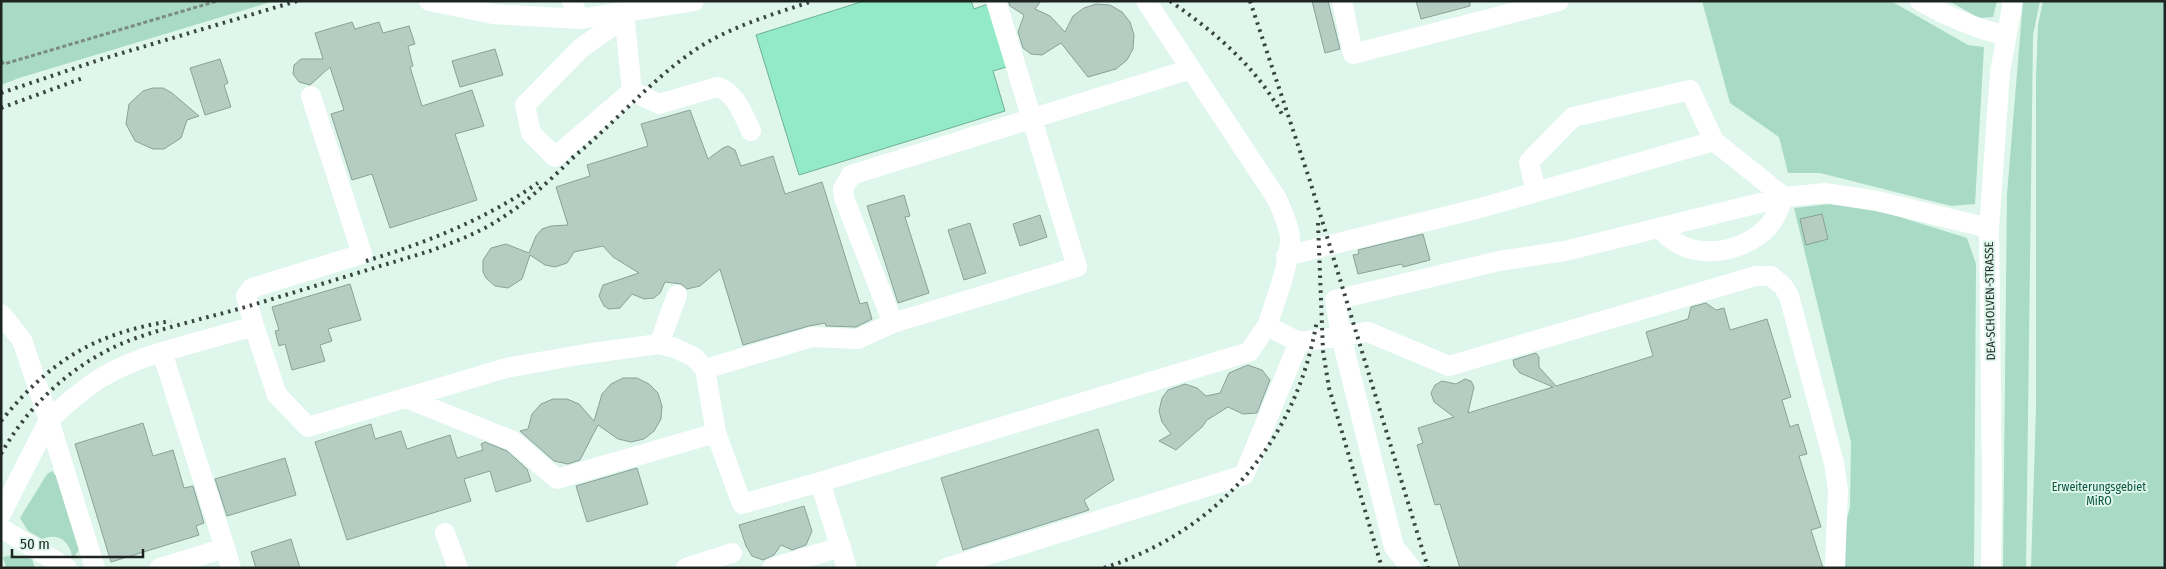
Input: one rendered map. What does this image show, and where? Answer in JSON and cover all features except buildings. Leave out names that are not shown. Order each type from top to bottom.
[{"type":"street","points":[[429,1],[493,14],[576,10],[624,15],[686,2]]},
{"type":"street","points":[[705,369],[812,337],[858,339],[893,323],[1077,267],[996,1]]},
{"type":"street","points":[[311,96],[362,254],[249,290],[246,296],[277,395],[308,427],[506,368],[585,354],[659,344],[676,348],[694,357],[705,369],[716,433],[742,504],[1249,352],[1267,326],[1280,288],[1290,239],[1285,217],[1277,200],[1146,1]]},
{"type":"street","points":[[1342,1],[1353,54],[1560,1]]},
{"type":"street","points":[[1920,1],[1940,12],[1980,29],[2006,36]]},
{"type":"street","name":"DEA-SCHOLVEN-STRASSE","points":[[1991,568],[1989,228],[2000,72],[2013,1]]},
{"type":"street","points":[[624,15],[632,92]]},
{"type":"street","points":[[624,15],[581,48],[525,104],[531,133],[555,157],[632,92]]},
{"type":"street","points":[[893,323],[844,198],[843,189],[851,175],[1191,69]]},
{"type":"street","points":[[632,92],[659,104],[717,87],[732,95],[752,131]]},
{"type":"street","points":[[1536,192],[1529,162],[1573,117],[1690,90],[1714,141],[1784,197]]},
{"type":"street","points":[[1286,256],[1484,207],[1714,141]]},
{"type":"street","points":[[1400,568],[1340,336],[1335,300],[1499,261],[1565,251],[1662,229],[1784,197],[1825,193],[1842,195],[1877,201],[1989,228]]},
{"type":"street","points":[[1662,229],[1668,238],[1691,250],[1709,251],[1730,248],[1754,238],[1769,226],[1784,197]]},
{"type":"street","points":[[1267,326],[1299,342],[1368,332],[1449,366],[1756,276],[1772,276],[1783,286],[1789,296],[1834,463],[1838,490],[1835,568]]},
{"type":"street","points":[[659,344],[677,295]]},
{"type":"street","points":[[1,314],[22,340],[95,568]]},
{"type":"street","points":[[1,514],[49,420],[99,378],[136,360],[254,326]]},
{"type":"street","points":[[946,568],[1244,476],[1299,342]]},
{"type":"street","points":[[162,352],[231,568]]},
{"type":"street","points":[[406,398],[514,441],[557,479],[716,433]]},
{"type":"street","points":[[820,482],[847,568]]},
{"type":"street","points":[[1,528],[68,568]]},
{"type":"street","points":[[445,533],[458,568]]},
{"type":"street","points":[[772,568],[841,547]]},
{"type":"street","points":[[1394,547],[1411,568]]},
{"type":"street","points":[[160,568],[225,548]]},
{"type":"street","points":[[686,568],[732,553]]},
{"type":"path","points":[[1,61],[4,64],[217,1]]},
{"type":"green space","points":[[1,1],[274,1],[1,85]]},
{"type":"green space","points":[[1702,1],[1891,1],[1968,45],[1984,47],[1975,204],[1951,206],[1820,173],[1788,173],[1779,137],[1730,103]]},
{"type":"green space","points":[[1949,1],[1997,1],[1993,17],[1979,18]]},
{"type":"green space","points":[[2023,1],[2040,1],[2033,35],[2026,568],[2003,568],[2007,194]]},
{"type":"green space","name":"Erweiterungsgebiet MiRO","points":[[2043,1],[2165,1],[2165,568],[2031,568],[2036,408],[2036,79],[2038,25]]},
{"type":"green space","points":[[1830,204],[1871,208],[1967,238],[1976,264],[1974,568],[1841,568],[1844,531],[1850,507],[1851,442],[1794,208]]},
{"type":"green space","points":[[52,471],[56,476],[79,550],[75,556],[72,556],[68,546],[62,539],[47,537],[42,539],[28,531],[20,518],[47,474]]},
{"type":"green space","points":[[12,555],[32,559],[35,568],[6,568],[3,557]]},
{"type":"shaded area","points":[[864,1],[971,1],[974,9],[991,3],[1010,66],[993,71],[1005,111],[799,175],[756,35]]},
{"type":"railway","points":[[1,93],[102,59],[297,1]]},
{"type":"railway","points":[[572,158],[653,83],[687,55],[719,36],[813,1]]},
{"type":"railway","points":[[1170,1],[1204,26],[1249,67],[1274,100],[1284,118]]},
{"type":"railway","points":[[1250,1],[1310,181],[1428,568]]},
{"type":"railway","points":[[1,108],[83,78]]},
{"type":"railway","points":[[1,454],[26,417],[41,400],[58,384],[95,357],[136,338],[430,251],[466,237],[484,229],[511,212],[577,154]]},
{"type":"railway","points":[[366,261],[455,229],[497,208],[538,183]]},
{"type":"railway","points":[[1318,223],[1323,351],[1329,388],[1382,568]]},
{"type":"railway","points":[[1104,568],[1146,551],[1183,530],[1217,504],[1246,475],[1271,441],[1292,404],[1307,364],[1317,320]]},
{"type":"railway","points":[[1,421],[38,381],[76,353],[96,342],[119,334],[171,321]]}]
